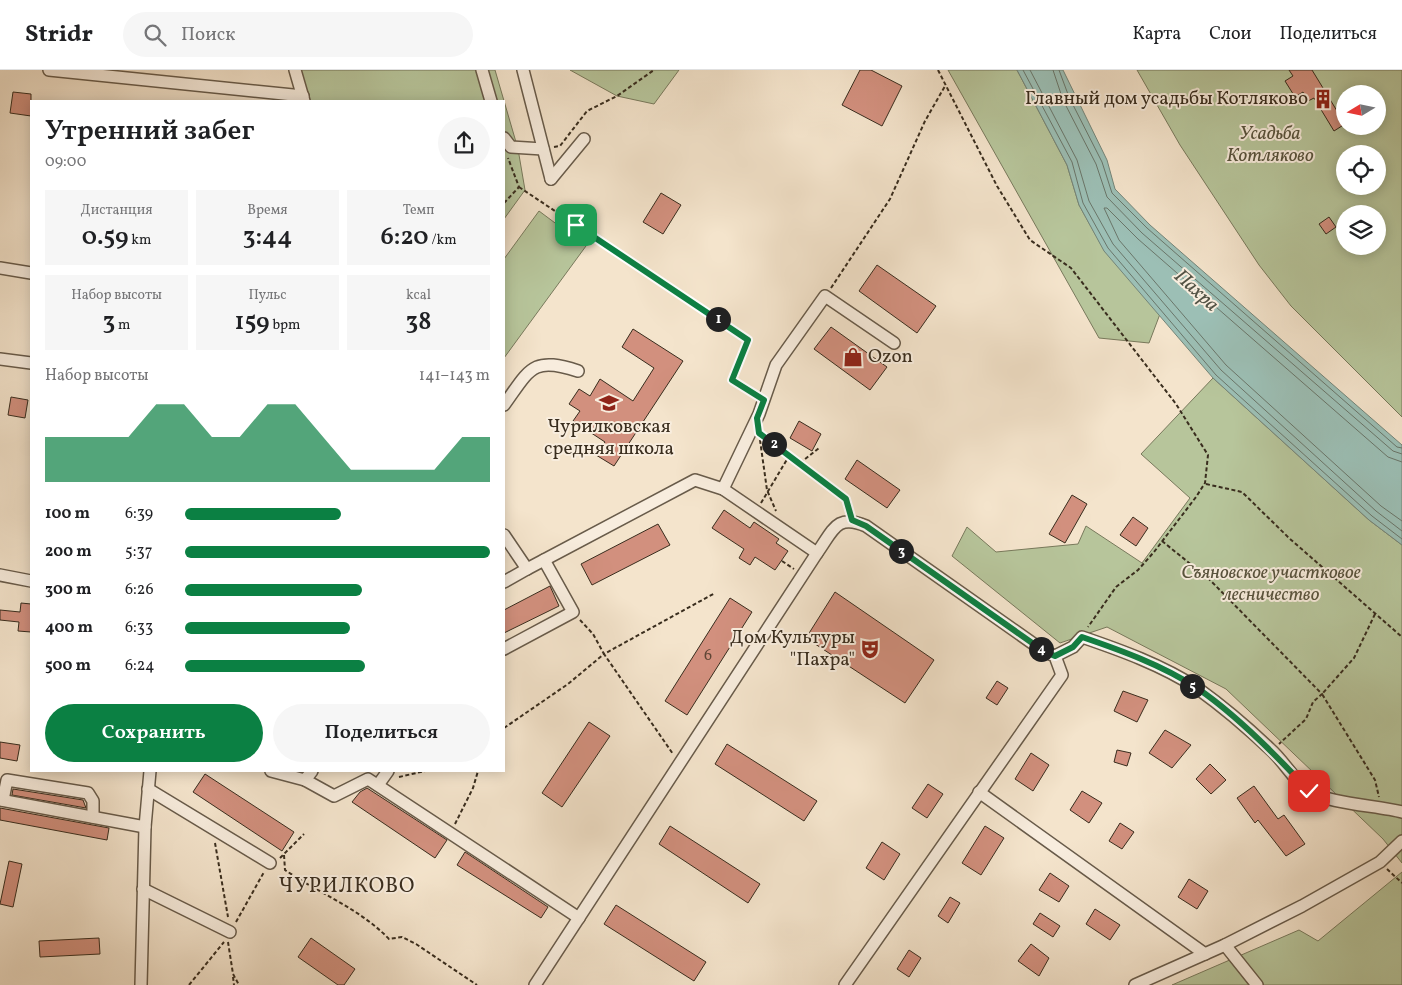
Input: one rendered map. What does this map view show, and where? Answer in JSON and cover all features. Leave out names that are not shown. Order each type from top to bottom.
[{"type":"street","points":[[49,70],[303,99],[295,70]]},
{"type":"street","points":[[482,70],[491,100]]},
{"type":"street","points":[[522,70],[551,179],[584,139]]},
{"type":"street","points":[[505,139],[511,148],[544,149]]},
{"type":"street","points":[[0,268],[30,273]]},
{"type":"street","points":[[723,489],[764,400],[776,365],[825,296],[894,343]]},
{"type":"street","points":[[0,359],[30,363]]},
{"type":"street","points":[[505,404],[532,368],[548,363],[578,371]]},
{"type":"street","points":[[682,476],[723,489],[817,554]]},
{"type":"street","points":[[505,581],[695,480]]},
{"type":"street","points":[[536,985],[817,554],[838,524],[852,520],[866,526],[1045,652],[1055,656],[1062,675],[845,985]]},
{"type":"street","points":[[505,536],[527,569]]},
{"type":"street","points":[[505,648],[573,612],[544,560]]},
{"type":"street","points":[[0,575],[30,581]]},
{"type":"street","points":[[1055,656],[1073,647],[1082,637],[1120,651],[1197,688],[1271,750],[1309,791],[1324,798],[1382,806],[1402,812]]},
{"type":"street","points":[[141,985],[145,827],[150,772]]},
{"type":"street","points":[[278,772],[308,776],[334,796],[368,779],[579,918]]},
{"type":"street","points":[[378,785],[393,774]]},
{"type":"street","points":[[94,817],[93,801],[88,793],[4,779],[2,800],[145,827]]},
{"type":"street","points":[[148,789],[270,863]]},
{"type":"street","points":[[979,792],[1205,954]]},
{"type":"street","points":[[1135,985],[1225,945],[1302,906],[1380,862],[1402,841]]},
{"type":"street","points":[[143,889],[230,932]]},
{"type":"street","points":[[1225,945],[1257,985]]},
{"type":"path","points":[[544,149],[560,146],[587,111],[617,96],[654,70]]},
{"type":"path","points":[[938,70],[997,186],[1030,240],[1071,268],[1176,404],[1208,456],[1205,483],[1162,542],[1138,570],[1116,587],[1082,637]]},
{"type":"path","points":[[825,296],[890,199],[925,121],[946,84]]},
{"type":"path","points":[[507,154],[519,187],[748,340],[732,380],[764,400]]},
{"type":"path","points":[[505,202],[519,187]]},
{"type":"path","points":[[786,531],[767,490],[759,433],[846,499],[852,520]]},
{"type":"path","points":[[800,464],[819,448]]},
{"type":"path","points":[[756,511],[789,456]]},
{"type":"path","points":[[1205,483],[1242,492],[1289,538],[1402,637]]},
{"type":"path","points":[[1162,542],[1216,586],[1322,694],[1375,780],[1382,806]]},
{"type":"path","points":[[782,560],[803,576]]},
{"type":"path","points":[[505,727],[568,684],[604,654],[715,593]]},
{"type":"path","points":[[573,612],[593,634],[604,654],[680,764]]},
{"type":"path","points":[[1271,750],[1285,740],[1306,719],[1313,702],[1354,658],[1375,614]]},
{"type":"path","points":[[393,774],[414,772]]},
{"type":"path","points":[[451,832],[473,788],[478,772]]},
{"type":"path","points":[[212,829],[230,932]]},
{"type":"path","points":[[230,932],[270,863],[276,862],[304,834]]},
{"type":"path","points":[[284,855],[285,870],[298,879],[358,913],[389,939],[402,937],[416,944],[478,985]]},
{"type":"path","points":[[1380,862],[1402,883]]},
{"type":"path","points":[[189,985],[227,938],[234,985]]},
{"type":"path","points":[[233,974],[239,985]]},
{"type":"green space","points":[[295,70],[495,70],[504,100],[305,100]]},
{"type":"green space","points":[[570,70],[679,70],[654,104],[617,96]]},
{"type":"green space","points":[[948,70],[1017,70],[1067,165],[1079,205],[1104,250],[1160,314],[1149,343],[1099,338]]},
{"type":"green space","name":"Усадьба Котляково","points":[[1137,70],[1402,70],[1402,417],[1291,306],[1259,265],[1180,145]]},
{"type":"green space","points":[[505,104],[518,149],[525,190],[505,218]]},
{"type":"green space","points":[[539,211],[586,246],[505,357],[505,258]]},
{"type":"green space","name":"Съяновское участковое лесничество","points":[[1213,378],[1369,520],[1402,545],[1402,863],[1383,839],[1226,689],[1107,627],[1060,643],[952,556],[967,527],[996,552],[1078,544],[1086,526],[1142,563],[1190,498],[1141,454]]},
{"type":"green space","points":[[1402,872],[1402,985],[1172,985],[1299,930],[1318,941]]},
{"type":"water","name":"Пахра","points":[[1017,70],[1063,70],[1107,160],[1115,189],[1150,225],[1402,445],[1402,545],[1369,520],[1213,378],[1104,251],[1079,205],[1067,165]]},
{"type":"building","points":[[860,70],[871,70],[902,86],[882,126],[842,105]]},
{"type":"building","name":"Главный дом усадьбы Котляково","points":[[1289,70],[1312,70],[1336,109],[1336,130],[1334,131],[1314,98],[1308,101],[1303,92],[1295,97],[1285,81],[1293,76]]},
{"type":"building","points":[[13,92],[31,94],[30,116],[10,113]]},
{"type":"building","points":[[661,193],[681,205],[663,234],[643,222]]},
{"type":"building","points":[[1329,217],[1336,227],[1326,234],[1319,224]]},
{"type":"building","points":[[877,265],[936,306],[917,333],[859,291]]},
{"type":"building","points":[[831,327],[887,367],[870,390],[814,349]]},
{"type":"building","points":[[633,329],[683,361],[614,466],[596,455],[605,442],[573,421],[580,411],[569,404],[579,389],[590,396],[600,379],[633,401],[654,368],[622,347]]},
{"type":"building","points":[[11,397],[28,400],[25,418],[8,415]]},
{"type":"building","points":[[799,421],[821,434],[812,451],[790,438]]},
{"type":"building","points":[[857,460],[900,490],[887,508],[845,479]]},
{"type":"building","points":[[1072,495],[1087,504],[1065,543],[1049,534]]},
{"type":"building","points":[[724,510],[750,528],[754,522],[779,539],[776,543],[788,551],[775,570],[755,557],[750,565],[739,558],[744,549],[712,528]]},
{"type":"building","points":[[1133,517],[1148,528],[1136,546],[1120,535]]},
{"type":"building","points":[[658,524],[670,545],[592,585],[581,564]]},
{"type":"building","points":[[550,586],[559,606],[505,633],[505,609]]},
{"type":"building","name":"Дом Культуры \"Пахра\"","points":[[835,592],[934,660],[905,703],[806,638]]},
{"type":"building","points":[[730,598],[752,612],[687,715],[665,701]]},
{"type":"building","points":[[21,603],[30,604],[30,632],[18,631],[19,622],[0,620],[0,610],[20,612]]},
{"type":"building","points":[[997,681],[1008,688],[997,705],[986,698]]},
{"type":"building","points":[[1123,691],[1148,700],[1137,722],[1114,711]]},
{"type":"building","points":[[589,722],[610,736],[562,807],[542,793]]},
{"type":"building","points":[[1165,730],[1191,745],[1172,768],[1149,753]]},
{"type":"building","points":[[0,742],[20,745],[17,761],[0,758]]},
{"type":"building","points":[[727,744],[817,801],[804,821],[715,764]]},
{"type":"building","points":[[1117,750],[1131,753],[1127,766],[1114,762]]},
{"type":"building","points":[[1031,753],[1049,765],[1033,791],[1015,779]]},
{"type":"building","points":[[1210,764],[1226,780],[1211,794],[1196,779]]},
{"type":"building","points":[[205,774],[294,832],[282,851],[193,792]]},
{"type":"building","points":[[928,784],[943,794],[927,818],[912,808]]},
{"type":"building","points":[[1254,786],[1278,819],[1284,815],[1305,844],[1286,856],[1258,820],[1255,823],[1237,798]]},
{"type":"building","points":[[367,788],[447,840],[435,858],[352,802],[360,792]]},
{"type":"building","points":[[13,789],[83,800],[86,808],[12,795]]},
{"type":"building","points":[[1082,791],[1102,803],[1089,823],[1070,810]]},
{"type":"building","points":[[0,808],[109,828],[107,840],[0,820]]},
{"type":"building","points":[[1120,823],[1134,832],[1122,849],[1109,841]]},
{"type":"building","points":[[670,826],[760,884],[748,903],[659,844]]},
{"type":"building","points":[[985,826],[1004,838],[981,875],[962,863]]},
{"type":"building","points":[[882,842],[900,854],[884,880],[866,868]]},
{"type":"building","points":[[465,852],[548,907],[541,918],[457,865]]},
{"type":"building","points":[[9,861],[22,864],[13,907],[0,904]]},
{"type":"building","points":[[1050,873],[1069,886],[1059,902],[1039,890]]},
{"type":"building","points":[[1189,879],[1208,891],[1197,909],[1178,897]]},
{"type":"building","points":[[950,897],[960,903],[948,923],[938,916]]},
{"type":"building","points":[[616,905],[706,962],[694,981],[604,924]]},
{"type":"building","points":[[1095,909],[1120,925],[1110,940],[1086,924]]},
{"type":"building","points":[[1040,913],[1060,926],[1053,937],[1033,924]]},
{"type":"building","points":[[99,938],[100,954],[40,957],[39,941]]},
{"type":"building","points":[[311,938],[355,969],[344,985],[338,985],[298,957]]},
{"type":"building","points":[[1031,944],[1049,958],[1039,976],[1018,961]]},
{"type":"building","points":[[909,950],[921,958],[909,977],[897,969]]},
{"type":"place","name":"Главный дом усадьбы Котляково","points":[[1323,99]]},
{"type":"place","name":"Ozon","points":[[853,357]]},
{"type":"place","name":"Чурилковская средняя школа","points":[[609,403]]},
{"type":"place","name":"Дом Культуры \"Пахра\"","points":[[870,649]]},
{"type":"district","name":"ЧУРИЛКОВО","points":[[347,886]]},
{"type":"route","points":[[576,225],[748,340],[732,380],[764,400],[757,418],[759,433],[846,499],[852,520],[866,526],[1045,652],[1055,656],[1073,647],[1082,637],[1112,647],[1197,688],[1271,750],[1309,791]]}]
